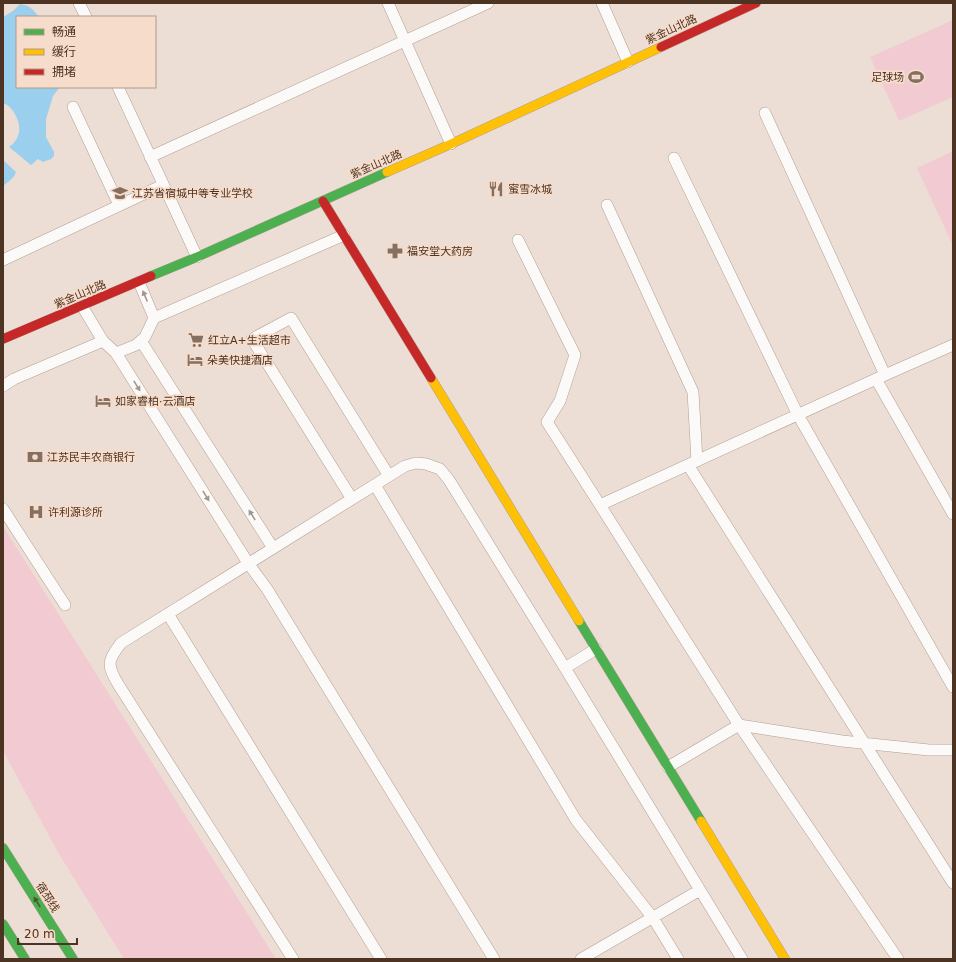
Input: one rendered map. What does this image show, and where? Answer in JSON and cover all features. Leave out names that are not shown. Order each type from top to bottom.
[{"type":"street","name":"紫金山北路","points":[[3,340],[197,257],[451,144],[756,3]]},
{"type":"street","points":[[323,201],[785,959]]},
{"type":"street","name":"宿邳线","points":[[3,848],[73,959]]},
{"type":"street","points":[[3,924],[25,959]]},
{"type":"lane","points":[[79,3],[86,16]]},
{"type":"lane","points":[[388,3],[451,144]]},
{"type":"lane","points":[[150,157],[488,3]]},
{"type":"lane","points":[[602,3],[628,62]]},
{"type":"lane","points":[[118,88],[197,257]]},
{"type":"lane","points":[[73,107],[119,205]]},
{"type":"lane","points":[[765,113],[880,377],[953,514]]},
{"type":"lane","points":[[674,158],[798,414],[953,687]]},
{"type":"lane","points":[[3,260],[163,185]]},
{"type":"lane","points":[[607,205],[693,392],[693,463],[864,743],[953,883]]},
{"type":"lane","points":[[116,353],[136,345],[145,338],[154,318],[344,235]]},
{"type":"lane","points":[[518,240],[575,355],[560,401],[547,422],[739,725],[898,959]]},
{"type":"lane","points":[[139,282],[154,318]]},
{"type":"lane","points":[[82,306],[103,341],[116,353],[248,564],[267,589],[494,959]]},
{"type":"lane","points":[[352,500],[252,339],[291,318],[389,476]]},
{"type":"lane","points":[[3,386],[14,379],[103,341]]},
{"type":"lane","points":[[141,341],[273,548]]},
{"type":"lane","points":[[600,505],[953,345]]},
{"type":"lane","points":[[293,959],[112,673],[110,661],[121,643],[405,466],[416,463],[426,464],[440,469],[449,480],[742,959]]},
{"type":"lane","points":[[375,485],[576,820],[653,918],[678,959]]},
{"type":"lane","points":[[3,509],[65,605]]},
{"type":"lane","points":[[168,614],[381,959]]},
{"type":"lane","points":[[565,668],[596,649]]},
{"type":"lane","points":[[668,767],[739,725],[842,741],[929,750],[953,750]]},
{"type":"lane","points":[[581,959],[700,890]]},
{"type":"shaded area","name":"足球场","points":[[953,20],[953,97],[899,121],[870,57]]},
{"type":"shaded area","points":[[953,151],[953,246],[917,168]]},
{"type":"shaded area","points":[[3,526],[276,959],[124,959],[59,854],[3,751]]},
{"type":"water","points":[[20,4],[31,8],[38,16],[16,16],[16,88],[59,88],[53,96],[46,119],[46,137],[54,152],[54,156],[43,162],[38,159],[31,165],[9,147],[18,135],[19,126],[13,111],[9,106],[3,103],[3,17],[13,11]]},
{"type":"water","points":[[3,160],[16,172],[3,186]]},
{"type":"traffic: fast","points":[[151,276],[387,172]]},
{"type":"traffic: fast","points":[[579,621],[701,821]]},
{"type":"traffic: fast","points":[[3,848],[73,959]]},
{"type":"traffic: fast","points":[[3,924],[25,959]]},
{"type":"traffic: slow","points":[[387,172],[661,47]]},
{"type":"traffic: slow","points":[[431,378],[579,621]]},
{"type":"traffic: slow","points":[[701,821],[785,959]]},
{"type":"traffic: jam","points":[[661,47],[756,3]]},
{"type":"traffic: jam","points":[[323,201],[431,378]]},
{"type":"traffic: jam","points":[[3,339],[151,276]]},
{"type":"place","name":"足球场","points":[[916,77]]},
{"type":"place","name":"蜜雪冰城","points":[[496,189]]},
{"type":"place","name":"江苏省宿城中等专业学校","points":[[120,193]]},
{"type":"place","name":"福安堂大药房","points":[[395,251]]},
{"type":"place","name":"红立A+生活超市","points":[[196,340]]},
{"type":"place","name":"朵美快捷酒店","points":[[195,360]]},
{"type":"place","name":"如家睿柏·云酒店","points":[[103,401]]},
{"type":"place","name":"江苏民丰农商银行","points":[[35,457]]},
{"type":"place","name":"许利源诊所","points":[[36,512]]}]
